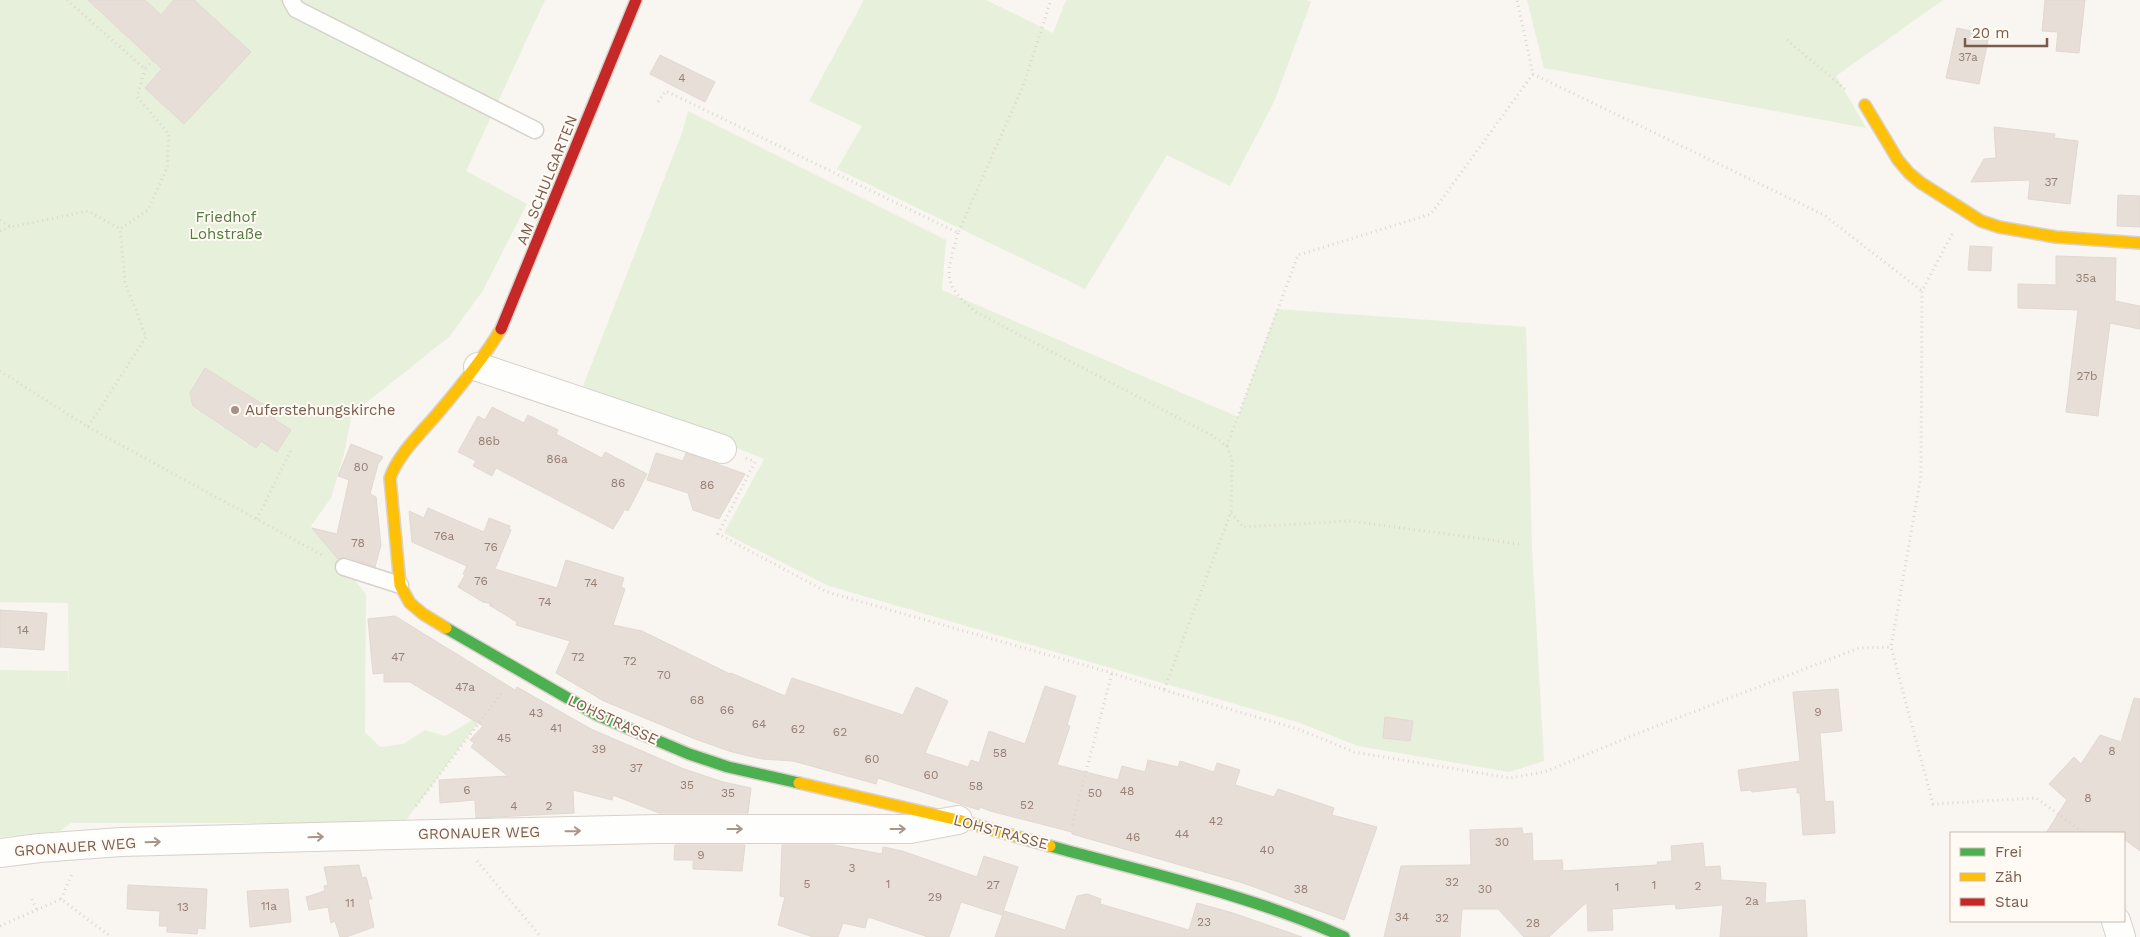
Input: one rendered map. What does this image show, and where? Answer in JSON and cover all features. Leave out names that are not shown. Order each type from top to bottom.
[{"type":"street","name":"AM SCHULGARTEN","points":[[478,367],[492,347],[504,324],[636,0]]},
{"type":"street","points":[[1865,105],[1898,160],[1909,174],[1964,211],[1989,224],[2026,233],[2056,237],[2140,243]]},
{"type":"street","points":[[478,367],[722,449]]},
{"type":"street","name":"LOHSTRASSE","points":[[478,367],[393,469],[390,478],[400,585],[410,603],[423,614],[597,715],[689,754],[728,767],[958,820],[1238,898],[1324,928],[1344,937]]},
{"type":"street","name":"GRONAUER WEG","points":[[0,853],[121,842],[454,833],[658,829],[910,829],[958,820]]},
{"type":"street","points":[[2116,922],[2121,937]]},
{"type":"lane","points":[[291,0],[296,10],[535,130]]},
{"type":"lane","points":[[344,567],[400,585]]},
{"type":"path","points":[[67,0],[145,69]]},
{"type":"path","points":[[1051,0],[1023,86],[958,233],[948,269],[950,285],[961,300],[976,312],[1212,435],[1227,446],[1232,459],[1231,512],[1164,690]]},
{"type":"path","points":[[1227,446],[1298,255],[1431,214],[1533,74],[1517,0]]},
{"type":"path","points":[[1787,40],[1865,105]]},
{"type":"path","points":[[120,229],[148,210],[167,168],[169,134],[137,97],[145,69],[153,60]]},
{"type":"path","points":[[1533,74],[1824,216],[1922,291]]},
{"type":"path","points":[[658,102],[666,91],[958,233]]},
{"type":"path","points":[[0,231],[88,211],[120,229]]},
{"type":"path","points":[[1964,211],[1922,291],[1921,476],[1891,647],[1933,804],[2036,798],[2083,832]]},
{"type":"path","points":[[0,220],[11,227]]},
{"type":"path","points":[[88,427],[146,337],[124,282],[120,229]]},
{"type":"path","points":[[0,372],[88,427],[344,567]]},
{"type":"path","points":[[257,519],[292,448]]},
{"type":"path","points":[[722,449],[755,462],[718,534],[827,592],[1298,728],[1354,752],[1510,778],[1544,772],[1644,731],[1859,648],[1891,647]]},
{"type":"path","points":[[1231,512],[1243,527],[1351,521],[1520,544]]},
{"type":"path","points":[[395,835],[518,670]]},
{"type":"path","points":[[1071,831],[1112,673]]},
{"type":"path","points":[[454,833],[540,937]]},
{"type":"path","points":[[0,926],[61,898],[112,937]]},
{"type":"path","points":[[32,899],[37,910]]},
{"type":"path","points":[[520,915],[526,911]]},
{"type":"green space","name":"Friedhof Lohstraße","points":[[0,0],[545,0],[466,171],[527,204],[482,292],[449,337],[352,414],[344,454],[331,498],[311,526],[366,594],[365,732],[380,747],[403,744],[425,730],[445,736],[486,712],[404,823],[71,823],[60,831],[0,837],[0,670],[68,671],[69,689],[68,603],[0,602]]},
{"type":"green space","points":[[864,0],[986,0],[1053,33],[1066,0],[1306,0],[1311,2],[1274,102],[1230,186],[1167,155],[1085,289],[837,169],[862,126],[809,101]]},
{"type":"green space","points":[[1527,0],[1943,0],[1836,76],[1866,128],[1544,68]]},
{"type":"green space","points":[[688,111],[946,240],[942,290],[1238,417],[1277,309],[1526,327],[1532,548],[1544,761],[1509,772],[1358,746],[1300,723],[829,586],[724,533],[764,459],[583,386],[682,133]]},
{"type":"building","points":[[88,0],[145,0],[161,15],[174,0],[194,0],[251,52],[184,124],[145,88],[162,69]]},
{"type":"building","points":[[2045,0],[2085,0],[2079,53],[2056,51],[2058,32],[2042,31]]},
{"type":"building","points":[[1957,28],[1989,35],[1979,84],[1946,78]]},
{"type":"building","points":[[660,55],[715,82],[705,102],[650,74]]},
{"type":"building","points":[[1994,127],[2055,134],[2054,138],[2078,141],[2070,204],[2028,199],[2030,180],[1971,182],[1984,159],[1996,158]]},
{"type":"building","points":[[2118,195],[2140,196],[2140,227],[2117,226]]},
{"type":"building","points":[[1970,246],[1992,247],[1991,271],[1968,270]]},
{"type":"building","points":[[2056,256],[2116,258],[2115,301],[2140,306],[2140,329],[2110,323],[2098,416],[2066,412],[2078,310],[2018,308],[2018,284],[2056,285]]},
{"type":"building","name":"Auferstehungskirche","points":[[205,368],[277,413],[274,419],[291,430],[277,452],[261,441],[256,448],[193,406],[190,393]]},
{"type":"building","points":[[492,407],[524,423],[528,415],[558,430],[556,434],[602,458],[605,452],[647,474],[628,511],[625,509],[613,529],[496,468],[492,476],[473,466],[476,461],[458,452],[478,416],[485,420]]},
{"type":"building","points":[[351,444],[383,457],[378,464],[370,494],[376,497],[381,545],[375,567],[347,557],[338,559],[312,528],[337,534],[349,480],[338,476]]},
{"type":"building","points":[[656,453],[683,461],[686,453],[745,474],[719,519],[693,510],[688,493],[647,480]]},
{"type":"building","points":[[428,508],[484,532],[489,518],[510,526],[509,529],[511,530],[495,569],[557,588],[566,560],[624,578],[621,587],[625,589],[613,625],[642,631],[730,674],[785,696],[792,678],[903,715],[916,687],[948,701],[925,753],[968,767],[971,760],[979,763],[989,731],[1025,744],[1045,686],[1076,696],[1067,725],[1070,726],[1057,765],[1118,780],[1122,766],[1145,772],[1148,760],[1178,767],[1180,761],[1214,772],[1217,763],[1240,770],[1235,785],[1274,797],[1278,789],[1334,808],[1332,815],[1377,827],[1344,920],[1243,883],[1072,834],[1072,832],[980,807],[979,810],[878,778],[876,784],[793,761],[762,759],[732,752],[695,739],[604,701],[556,673],[570,641],[516,625],[517,622],[489,605],[493,604],[483,602],[458,587],[465,575],[463,574],[467,566],[412,542],[409,511],[424,518]]},
{"type":"building","points":[[0,610],[47,613],[44,650],[0,647]]},
{"type":"building","points":[[395,616],[515,690],[517,687],[591,729],[684,769],[723,782],[751,788],[748,813],[659,813],[613,795],[612,800],[573,790],[574,813],[476,818],[475,800],[440,803],[439,780],[508,776],[471,747],[474,743],[470,740],[483,726],[410,682],[384,682],[384,673],[373,674],[368,619]]},
{"type":"building","points":[[1838,689],[1842,731],[1820,733],[1825,802],[1833,801],[1835,833],[1803,835],[1800,793],[1797,793],[1797,787],[1752,792],[1751,790],[1741,791],[1738,770],[1800,761],[1793,692]]},
{"type":"building","points":[[2134,698],[2140,699],[2140,851],[2125,840],[2125,832],[2047,832],[2067,800],[2049,784],[2074,757],[2081,764],[2100,735],[2121,742]]},
{"type":"building","points":[[1385,717],[1413,721],[1410,741],[1383,738]]},
{"type":"building","points":[[1522,828],[1523,834],[1532,833],[1533,861],[1562,860],[1563,871],[1658,865],[1657,862],[1672,861],[1671,846],[1703,843],[1705,867],[1720,866],[1721,880],[1766,883],[1765,903],[1805,900],[1807,937],[1720,937],[1723,905],[1676,909],[1675,904],[1612,909],[1613,930],[1588,931],[1587,902],[1549,937],[1524,937],[1498,909],[1462,909],[1460,937],[1384,937],[1401,866],[1471,865],[1470,830]]},
{"type":"building","points":[[675,845],[745,845],[742,871],[693,869],[693,860],[674,860]]},
{"type":"building","points":[[782,845],[834,845],[882,854],[883,847],[902,851],[977,877],[984,856],[1018,867],[1002,915],[961,902],[949,937],[928,937],[868,917],[865,928],[843,923],[838,937],[813,937],[778,925],[785,897],[780,896]]},
{"type":"building","points":[[359,865],[362,878],[366,877],[372,899],[368,899],[374,927],[346,937],[340,937],[335,921],[331,923],[328,907],[309,910],[306,897],[325,891],[324,886],[328,885],[324,867]]},
{"type":"building","points":[[128,885],[207,889],[205,929],[198,928],[197,934],[167,932],[167,926],[159,926],[160,911],[127,909]]},
{"type":"building","points":[[288,889],[291,922],[250,927],[247,891]]},
{"type":"building","points":[[1087,894],[1101,899],[1100,904],[1189,930],[1197,903],[1233,913],[1302,937],[995,937],[1004,911],[1065,930],[1077,896]]},
{"type":"traffic: fast","points":[[446,628],[597,715],[689,754],[728,767],[799,783]]},
{"type":"traffic: fast","points":[[1050,846],[1236,897],[1309,922],[1344,937]]},
{"type":"traffic: slow","points":[[1865,105],[1898,160],[1909,173],[1921,183],[1981,221],[1999,227],[2056,237],[2140,243]]},
{"type":"traffic: slow","points":[[446,628],[423,614],[410,603],[400,585],[390,478],[404,452],[463,382],[501,329]]},
{"type":"traffic: slow","points":[[799,783],[958,820],[1050,846]]},
{"type":"traffic: jam","points":[[501,329],[636,0]]},
{"type":"place","name":"Auferstehungskirche","points":[[235,410]]}]
